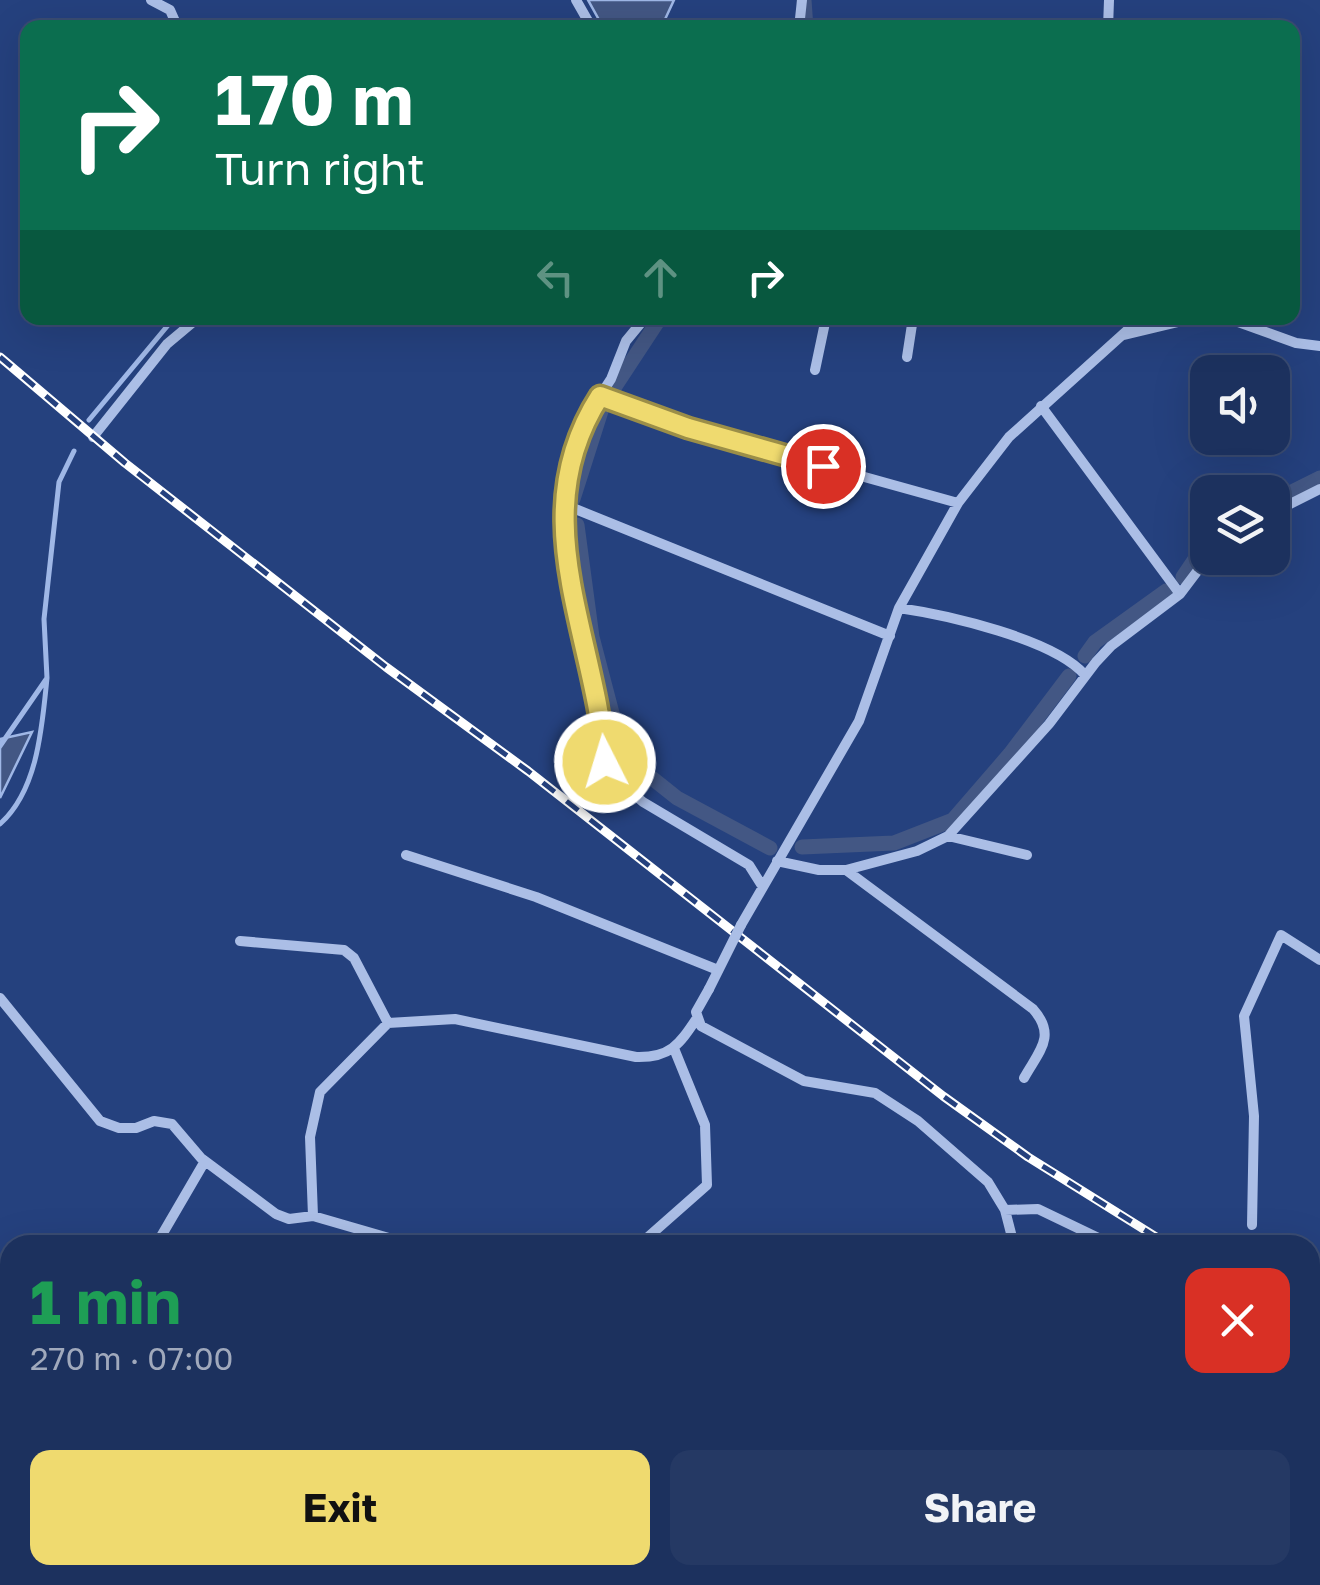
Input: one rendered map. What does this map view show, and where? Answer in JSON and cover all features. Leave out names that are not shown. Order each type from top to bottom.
[{"type":"street","points":[[151,0],[170,10],[174,20]]},
{"type":"street","points":[[94,437],[166,344],[189,325]]},
{"type":"street","points":[[639,325],[626,341],[572,457],[563,504],[568,574],[601,714],[605,762],[643,802],[749,864],[762,884]]},
{"type":"street","points":[[815,370],[825,325]]},
{"type":"street","points":[[907,357],[911,325]]},
{"type":"street","points":[[313,1216],[310,1137],[320,1092],[388,1023],[455,1020],[636,1057],[656,1057],[675,1051],[697,1018],[762,884],[811,809],[859,721],[900,608],[958,504],[1010,438],[1134,325]]},
{"type":"street","points":[[1123,335],[1166,325]]},
{"type":"street","points":[[1246,325],[1296,343],[1320,346]]},
{"type":"street","points":[[600,396],[688,428],[958,504]]},
{"type":"street","points":[[1042,406],[1180,594]]},
{"type":"street","points":[[1290,503],[1320,489]]},
{"type":"street","points":[[563,504],[890,636]]},
{"type":"street","points":[[777,860],[819,870],[846,870],[918,850],[948,836],[1111,646],[1180,594],[1194,575]]},
{"type":"street","points":[[900,608],[1017,637],[1072,660],[1085,675]]},
{"type":"street","points":[[948,836],[1026,855]]},
{"type":"street","points":[[406,855],[536,897],[718,970]]},
{"type":"street","points":[[846,870],[1032,1009],[1044,1022],[1045,1040],[1024,1078]]},
{"type":"street","points":[[1252,1225],[1254,1116],[1244,1016],[1281,935],[1320,960]]},
{"type":"street","points":[[240,942],[344,950],[354,958],[388,1023]]},
{"type":"street","points":[[0,998],[100,1121],[119,1128],[136,1128],[154,1121],[172,1124],[205,1161],[276,1214],[289,1219],[313,1216],[379,1235]]},
{"type":"street","points":[[697,1018],[701,1026],[804,1081],[875,1093],[969,1162],[988,1182],[1004,1210],[1011,1235]]},
{"type":"street","points":[[650,1235],[706,1185],[705,1125],[675,1051]]},
{"type":"street","points":[[162,1235],[205,1161]]},
{"type":"street","points":[[1004,1210],[1038,1210],[1092,1235]]},
{"type":"water","points":[[588,0],[674,0],[665,20],[599,20]]},
{"type":"water","points":[[32,732],[0,798],[0,739]]},
{"type":"waterway","points":[[804,0],[805,20]]},
{"type":"waterway","points":[[89,420],[168,325]]},
{"type":"waterway","points":[[612,391],[655,325]]},
{"type":"waterway","points":[[573,499],[602,408]]},
{"type":"waterway","points":[[0,746],[47,678],[44,619],[59,482],[74,451]]},
{"type":"waterway","points":[[1290,493],[1320,478]]},
{"type":"waterway","points":[[577,525],[592,637],[623,755],[677,798],[770,848]]},
{"type":"waterway","points":[[1183,577],[1190,567]]},
{"type":"waterway","points":[[1085,656],[1095,642],[1166,591]]},
{"type":"waterway","points":[[802,847],[894,843],[953,820],[1069,676]]},
{"type":"waterway","points":[[0,824],[13,810],[30,776],[40,737],[47,678]]},
{"type":"railway","points":[[0,357],[125,463],[386,667],[528,771],[943,1096],[1028,1157],[1153,1235]]},
{"type":"route","points":[[605,762],[601,714],[568,574],[563,504],[572,457],[600,396],[688,428],[823,466]]}]
